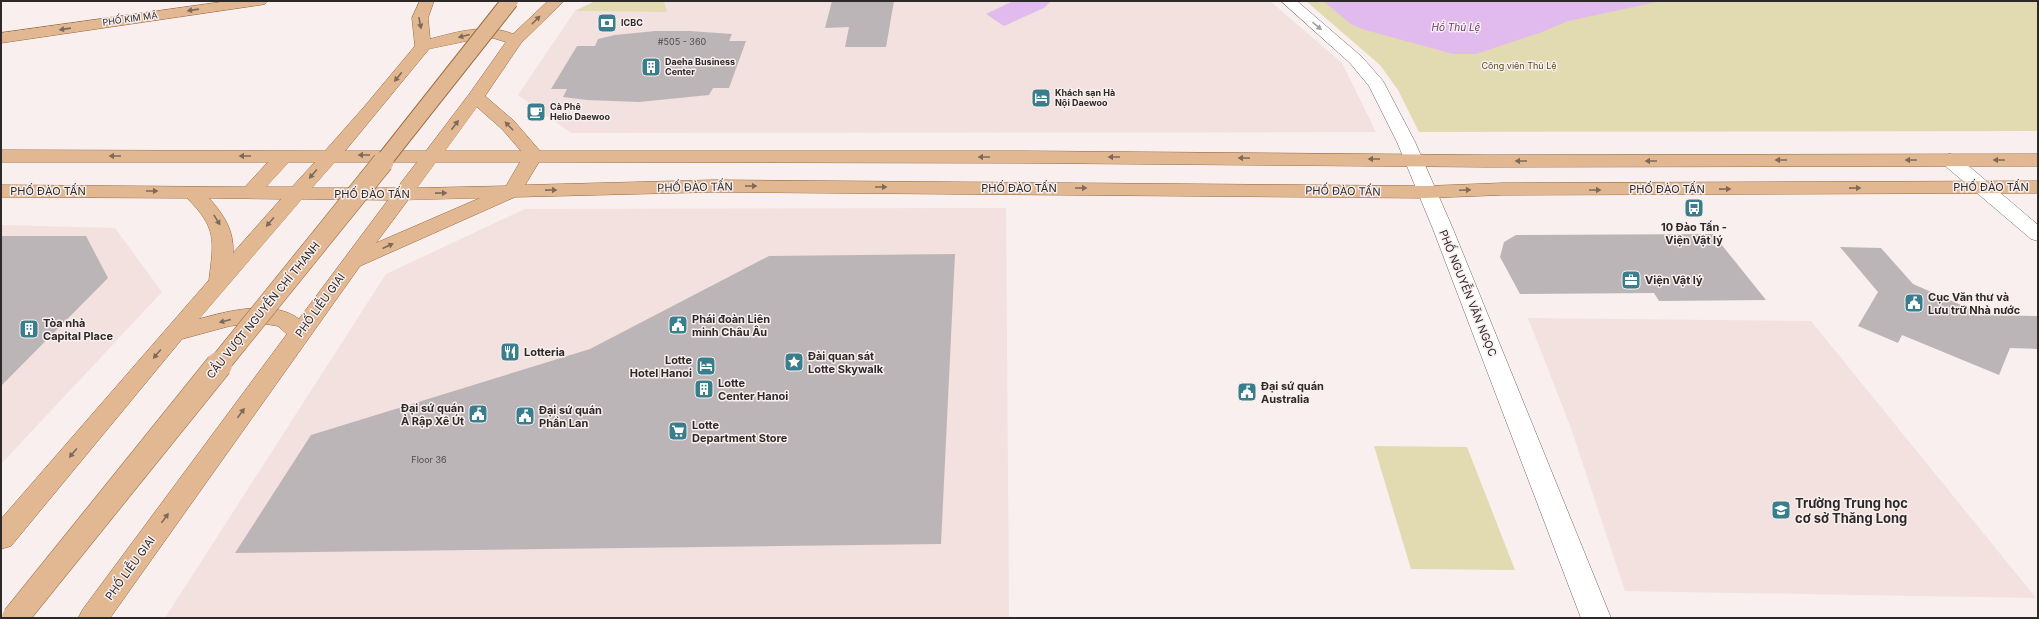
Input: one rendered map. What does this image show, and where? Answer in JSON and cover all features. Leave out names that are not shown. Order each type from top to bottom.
[{"type":"main road","name":"PHỐ KIM MÃ","points":[[1,38],[260,1]]},
{"type":"main road","points":[[423,46],[418,16],[427,1]]},
{"type":"main road","name":"CẦU VƯỢT NGUYỄN CHÍ THANH","points":[[15,618],[447,82],[510,1]]},
{"type":"main road","name":"PHỐ LIỄU GIAI","points":[[93,618],[352,261],[476,97],[515,40],[557,1]]},
{"type":"main road","points":[[1,538],[219,281],[296,193],[370,112],[423,46],[471,34],[495,33],[515,40]]},
{"type":"main road","points":[[476,97],[508,125],[534,155]]},
{"type":"main road","points":[[352,261],[512,191],[534,155]]},
{"type":"main road","points":[[1,156],[534,155],[1413,160],[2038,160]]},
{"type":"main road","points":[[250,194],[284,156]]},
{"type":"main road","points":[[1179,158],[1185,189]]},
{"type":"main road","name":"PHỐ ĐÀO TẤN","points":[[1,191],[402,194],[702,186],[1426,192],[1980,186],[2038,187]]},
{"type":"main road","points":[[191,192],[208,208],[220,225],[224,242],[219,281]]},
{"type":"main road","points":[[174,334],[232,319],[262,315],[286,321],[300,333]]},
{"type":"street","name":"PHỐ NGUYỄN VĂN NGỌC","points":[[1288,1],[1356,60],[1377,85],[1413,160],[1596,618]]},
{"type":"street","points":[[1950,160],[2038,235]]},
{"type":"shaded area","name":"Khách sạn Hà Nội Daewoo","points":[[664,1],[1270,1],[1342,63],[1376,132],[571,133],[518,95],[575,11],[666,12]]},
{"type":"shaded area","points":[[1006,208],[1009,618],[165,618],[386,274],[525,209]]},
{"type":"shaded area","points":[[1,225],[115,228],[162,292],[1,464]]},
{"type":"shaded area","name":"Trường Trung học cơ sở Thăng Long","points":[[1528,318],[1811,321],[2036,598],[1625,591],[1571,428]]},
{"type":"green space","points":[[595,1],[664,1],[667,12],[575,11]]},
{"type":"green space","name":"Công viên Thủ Lệ","points":[[1306,1],[2038,1],[2038,131],[1419,132],[1398,90],[1380,65]]},
{"type":"green space","points":[[1374,446],[1467,447],[1515,570],[1411,569]]},
{"type":"water","points":[[1013,1],[1051,1],[1044,8],[1004,26],[986,14]]},
{"type":"water","name":"Hồ Thủ Lệ","points":[[1323,1],[1661,1],[1568,21],[1542,32],[1476,54],[1453,54],[1362,29],[1351,24]]},
{"type":"building","points":[[832,1],[894,1],[886,47],[845,47],[849,27],[825,28]]},
{"type":"building","name":"Daeha Business Center","points":[[655,31],[690,31],[732,34],[729,41],[746,41],[729,88],[713,88],[709,95],[639,102],[587,100],[563,97],[567,89],[551,89],[577,46],[595,46],[598,39],[615,35]]},
{"type":"building","name":"Viện Vật lý","points":[[1713,234],[1766,300],[1659,301],[1654,293],[1520,294],[1500,257],[1504,242],[1516,235]]},
{"type":"building","name":"Tòa nhà Capital Place","points":[[1,236],[86,236],[108,278],[1,386]]},
{"type":"building","name":"Cục Văn thư và Lưu trữ Nhà nước","points":[[1840,247],[1881,248],[1913,284],[1984,315],[2038,316],[2038,349],[2010,348],[1999,375],[1902,335],[1898,343],[1858,326],[1878,292]]},
{"type":"building","name":"Lotte Center Hanoi","points":[[955,254],[941,544],[235,553],[311,435],[590,349],[769,256]]},
{"type":"place","name":"ICBC","points":[[607,23]]},
{"type":"place","name":"Daeha Business Center","points":[[651,67]]},
{"type":"place","name":"Khách sạn Hà Nội Daewoo","points":[[1041,98]]},
{"type":"place","name":"Cà Phê Helio Daewoo","points":[[536,112]]},
{"type":"place","name":"10 Đào Tấn - Viện Vật lý","points":[[1694,208]]},
{"type":"place","name":"Viện Vật lý","points":[[1631,280]]},
{"type":"place","name":"Cục Văn thư và Lưu trữ Nhà nước","points":[[1914,303]]},
{"type":"place","name":"Phái đoàn Liên minh Châu Âu","points":[[678,325]]},
{"type":"place","name":"Tòa nhà Capital Place","points":[[29,329]]},
{"type":"place","name":"Lotteria","points":[[510,352]]},
{"type":"place","name":"Đài quan sát Lotte Skywalk","points":[[794,362]]},
{"type":"place","name":"Lotte Hotel Hanoi","points":[[706,366]]},
{"type":"place","name":"Lotte Center Hanoi","points":[[704,389]]},
{"type":"place","name":"Đại sứ quán Australia","points":[[1247,392]]},
{"type":"place","name":"Đại sứ quán Ả Rập Xê Út","points":[[478,414]]},
{"type":"place","name":"Đại sứ quán Phần Lan","points":[[525,416]]},
{"type":"place","name":"Lotte Department Store","points":[[678,431]]},
{"type":"place","name":"Trường Trung học cơ sở Thăng Long","points":[[1781,510]]}]
